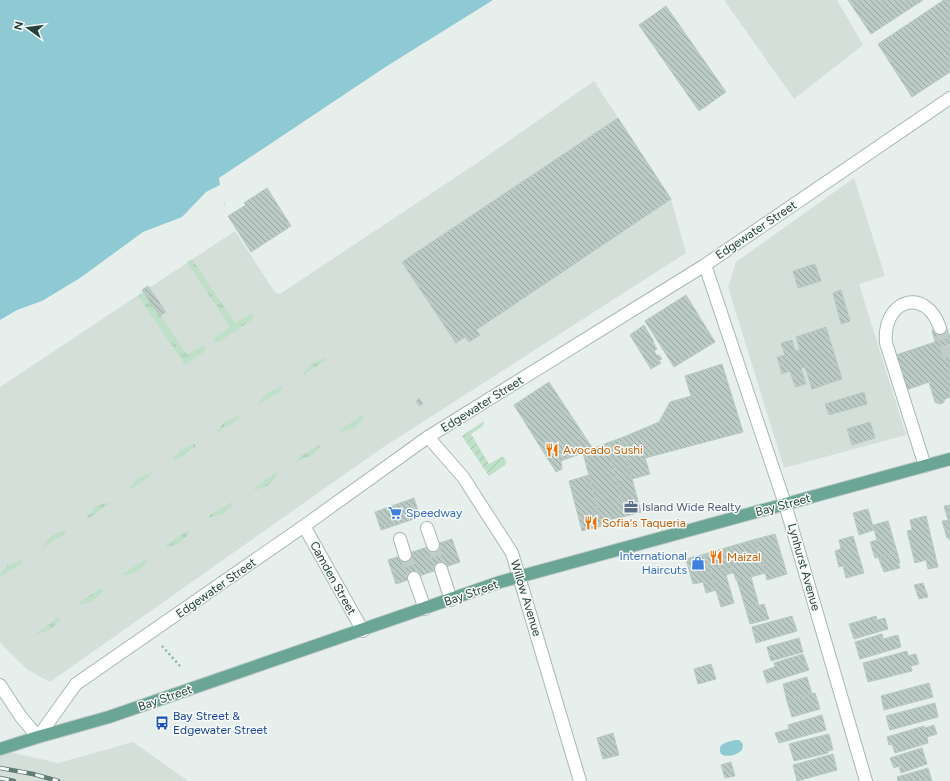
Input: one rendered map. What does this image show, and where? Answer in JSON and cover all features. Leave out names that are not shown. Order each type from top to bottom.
[{"type":"main road","name":"Bay Street","points":[[0,749],[109,718],[520,577],[950,459]]},
{"type":"street","name":"Edgewater Street","points":[[38,737],[76,684],[304,526],[428,437],[705,265],[950,98]]},
{"type":"street","name":"Lynhurst Avenue","points":[[705,265],[785,504],[866,781]]},
{"type":"street","points":[[925,466],[886,343],[886,330],[895,309],[899,306],[914,303],[928,308],[933,314],[940,328]]},
{"type":"street","name":"Willow Avenue","points":[[428,437],[463,477],[512,553],[580,781]]},
{"type":"street","name":"Camden Street","points":[[304,526],[363,631]]},
{"type":"street","points":[[427,528],[433,545]]},
{"type":"street","points":[[400,539],[405,555]]},
{"type":"street","points":[[441,569],[451,600]]},
{"type":"street","points":[[414,578],[425,609]]},
{"type":"street","points":[[0,685],[21,717],[38,737]]},
{"type":"path","points":[[162,646],[180,666]]},
{"type":"shaded area","points":[[724,0],[837,0],[863,45],[794,99]]},
{"type":"shaded area","points":[[594,81],[671,199],[686,253],[382,448],[50,682],[28,670],[5,648],[0,642],[0,387],[235,231],[272,288],[277,294],[280,294],[486,157]]},
{"type":"shaded area","points":[[854,178],[885,276],[859,284],[906,435],[784,468],[728,287],[736,262]]},
{"type":"shaded area","points":[[133,742],[188,781],[0,781],[0,750],[58,763]]},
{"type":"green space","points":[[192,259],[235,323],[250,314],[254,315],[252,320],[219,342],[215,342],[214,338],[230,327],[187,262]]},
{"type":"green space","points":[[144,291],[187,355],[203,345],[206,347],[205,351],[185,365],[138,296]]},
{"type":"green space","points":[[325,358],[326,359],[324,361],[303,374],[312,363]]},
{"type":"green space","points":[[281,387],[283,388],[281,391],[259,404],[268,392]]},
{"type":"green space","points":[[363,415],[364,418],[354,428],[340,432],[341,429]]},
{"type":"green space","points":[[238,416],[240,417],[238,419],[216,432],[225,421]]},
{"type":"green space","points":[[484,421],[483,426],[471,434],[489,464],[501,457],[504,457],[506,462],[505,465],[489,476],[462,436]]},
{"type":"green space","points":[[194,444],[195,447],[174,461],[172,460],[180,450]]},
{"type":"green space","points":[[319,445],[320,447],[310,457],[296,461],[298,458]]},
{"type":"green space","points":[[151,472],[152,474],[150,476],[131,489],[128,489],[138,478]]},
{"type":"green space","points":[[276,473],[277,476],[267,486],[254,489],[255,487]]},
{"type":"green space","points":[[108,502],[109,503],[107,506],[88,519],[86,518],[95,507]]},
{"type":"green space","points":[[232,502],[233,504],[223,514],[209,518],[210,515]]},
{"type":"green space","points":[[64,530],[66,532],[64,534],[42,547],[51,536]]},
{"type":"green space","points":[[189,530],[190,532],[180,543],[166,546],[167,544]]},
{"type":"green space","points":[[21,560],[23,561],[21,564],[0,577],[0,574],[8,565]]},
{"type":"green space","points":[[147,560],[147,562],[137,572],[123,576],[124,573]]},
{"type":"green space","points":[[100,589],[104,590],[93,601],[79,605],[80,602]]},
{"type":"green space","points":[[60,618],[60,620],[50,630],[38,634],[36,633]]},
{"type":"water","points":[[0,0],[513,0],[222,191],[226,209],[0,346]]},
{"type":"water","points":[[739,740],[743,744],[742,750],[732,755],[726,756],[721,754],[721,745],[726,742]]},
{"type":"pier","points":[[493,0],[515,0],[367,101],[224,192],[226,201],[224,202],[227,211],[19,346],[0,348],[0,320],[17,310],[42,301],[80,278],[143,232],[182,217],[206,192],[220,185],[219,178],[387,66]]},
{"type":"building","points":[[848,0],[923,0],[871,34]]},
{"type":"building","points":[[944,0],[950,0],[950,72],[912,97],[878,44]]},
{"type":"building","points":[[666,6],[726,92],[699,111],[639,25]]},
{"type":"building","points":[[618,118],[671,199],[476,330],[480,335],[469,342],[465,337],[456,343],[402,262]]},
{"type":"building","points":[[267,188],[291,226],[251,252],[228,216],[246,205],[244,203]]},
{"type":"building","points":[[815,264],[821,281],[798,288],[793,271]]},
{"type":"building","points":[[148,286],[166,312],[160,316],[142,290]]},
{"type":"building","points":[[841,290],[850,321],[841,324],[833,293]]},
{"type":"building","points":[[686,295],[715,342],[674,367],[645,321]]},
{"type":"building","points":[[644,325],[657,349],[654,351],[657,356],[659,355],[662,359],[659,360],[661,363],[651,369],[630,335]]},
{"type":"building","points":[[946,326],[950,337],[950,397],[945,399],[943,403],[939,404],[935,402],[929,382],[906,390],[896,355],[935,342],[932,330]]},
{"type":"building","points":[[826,327],[842,379],[812,389],[805,367],[801,368],[806,384],[795,387],[790,371],[782,374],[777,357],[785,355],[781,343],[792,340],[795,351],[800,350],[796,337]]},
{"type":"building","points":[[722,364],[743,432],[645,458],[650,474],[632,479],[621,438],[659,422],[670,402],[691,396],[685,376]]},
{"type":"building","points":[[549,382],[593,449],[561,461],[562,469],[556,472],[514,405]]},
{"type":"building","points":[[864,392],[867,404],[829,415],[825,404]]},
{"type":"building","points":[[419,398],[423,404],[419,406],[416,401]]},
{"type":"building","points":[[870,422],[875,438],[852,445],[847,429]]},
{"type":"building","points":[[621,438],[641,512],[626,516],[607,443]]},
{"type":"building","points":[[607,443],[626,516],[601,522],[583,453]]},
{"type":"building","points":[[589,475],[602,526],[582,531],[569,481]]},
{"type":"building","points":[[414,498],[420,517],[381,530],[375,512]]},
{"type":"building","points":[[950,505],[950,540],[947,538],[942,521],[948,520],[944,506]]},
{"type":"building","points":[[868,509],[874,530],[859,535],[853,513]]},
{"type":"building","points":[[926,516],[938,567],[928,569],[926,560],[915,563],[907,531],[912,530],[910,520]]},
{"type":"building","points":[[888,521],[897,552],[875,558],[870,542],[877,540],[873,525]]},
{"type":"building","points":[[775,534],[787,574],[767,580],[756,539]]},
{"type":"building","points":[[853,536],[864,573],[846,578],[843,566],[839,567],[835,551],[841,549],[839,540]]},
{"type":"building","points":[[452,539],[460,562],[396,584],[388,560]]},
{"type":"building","points":[[756,539],[765,573],[751,577],[759,606],[746,610],[737,580],[734,573],[732,573],[725,548]]},
{"type":"building","points":[[725,548],[732,573],[726,575],[734,603],[721,607],[705,554]]},
{"type":"building","points":[[897,552],[900,568],[884,572],[878,557]]},
{"type":"building","points":[[705,554],[716,590],[706,593],[703,582],[693,584],[686,559]]},
{"type":"building","points":[[923,583],[928,597],[919,599],[914,585]]},
{"type":"building","points":[[764,604],[769,619],[750,624],[746,610]]},
{"type":"building","points":[[792,616],[797,631],[756,643],[752,627]]},
{"type":"building","points":[[876,616],[877,620],[885,618],[888,629],[854,639],[849,624]]},
{"type":"building","points":[[882,634],[883,639],[898,635],[901,647],[860,659],[855,642]]},
{"type":"building","points":[[799,638],[803,652],[771,661],[767,647]]},
{"type":"building","points":[[907,651],[908,656],[916,654],[919,664],[911,666],[912,671],[868,682],[863,663]]},
{"type":"building","points":[[803,654],[809,670],[767,683],[763,671],[775,667],[774,663]]},
{"type":"building","points":[[711,664],[716,679],[698,684],[694,669]]},
{"type":"building","points":[[807,677],[812,694],[787,701],[783,684]]},
{"type":"building","points":[[929,683],[933,697],[884,710],[881,696]]},
{"type":"building","points":[[815,693],[820,709],[792,717],[787,701]]},
{"type":"building","points":[[935,703],[938,717],[890,730],[886,716]]},
{"type":"building","points":[[822,715],[826,730],[779,743],[775,733],[789,729],[788,725]]},
{"type":"building","points":[[934,725],[937,734],[927,737],[928,743],[895,753],[892,744],[889,745],[887,737],[924,726],[925,728]]},
{"type":"building","points":[[613,733],[619,755],[603,759],[597,738]]},
{"type":"building","points":[[829,734],[833,750],[828,751],[828,753],[794,761],[789,744]]},
{"type":"building","points":[[922,748],[927,764],[901,773],[899,766],[894,768],[890,758]]},
{"type":"building","points":[[833,754],[837,770],[797,781],[793,765]]},
{"type":"building","points":[[731,762],[735,776],[725,778],[721,765]]},
{"type":"building","points":[[928,768],[932,781],[898,781],[897,777]]},
{"type":"tunnel","points":[[940,328],[950,361]]},
{"type":"tunnel","points":[[433,545],[441,569]]},
{"type":"tunnel","points":[[405,555],[414,578]]},
{"type":"railway","points":[[0,768],[33,774],[58,781]]},
{"type":"railway","points":[[0,778],[14,781]]},
{"type":"place","name":"Avocado Sushi","points":[[552,450]]},
{"type":"place","name":"Island Wide Realty","points":[[631,507]]},
{"type":"place","name":"Speedway","points":[[395,513]]},
{"type":"place","name":"Sofia's Taqueria","points":[[591,523]]},
{"type":"place","name":"Maizal","points":[[716,557]]},
{"type":"place","name":"International Haircuts","points":[[698,563]]},
{"type":"place","name":"Bay Street & Edgewater Street","points":[[162,723]]}]
